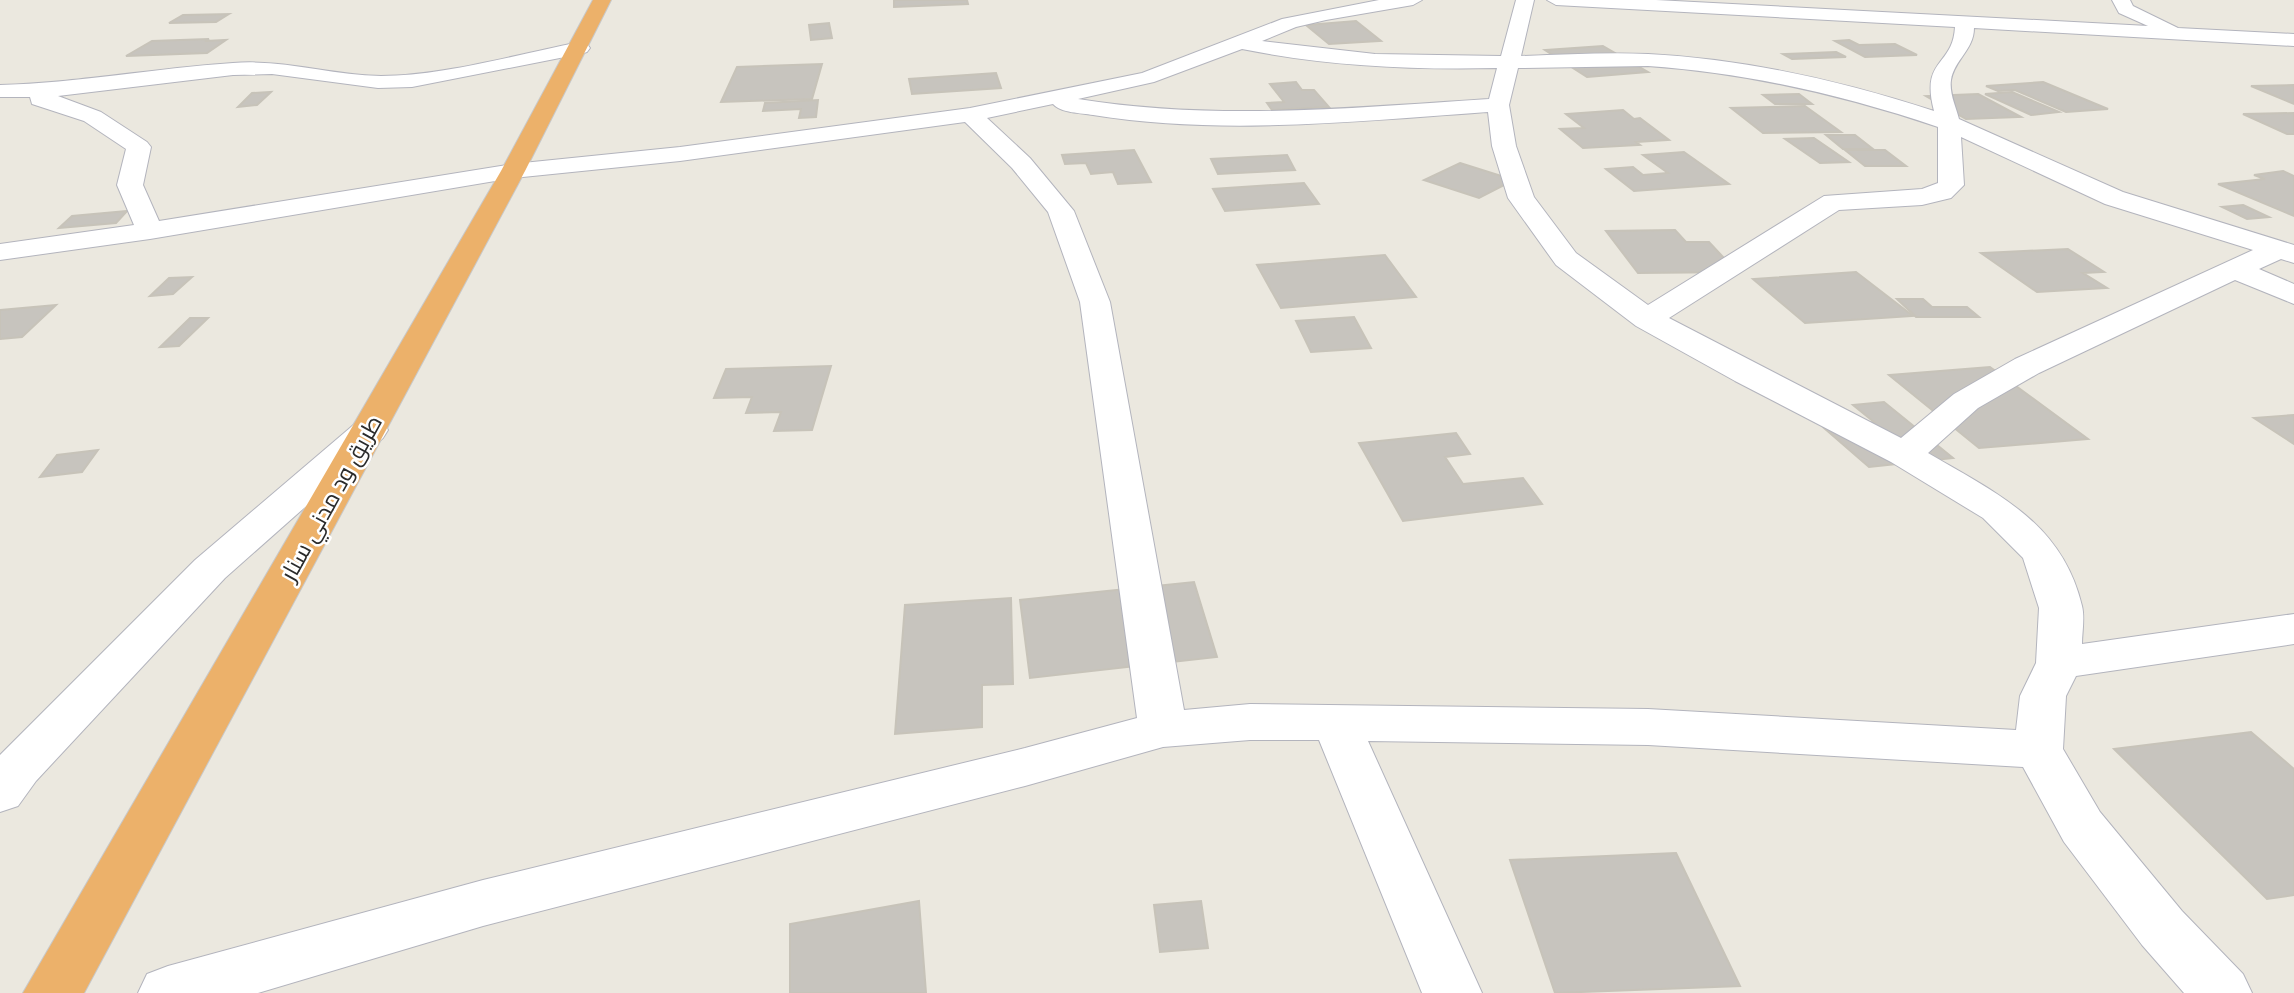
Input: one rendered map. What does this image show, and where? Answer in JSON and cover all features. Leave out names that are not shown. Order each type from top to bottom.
[{"type":"highway","name":"طريق ود مدني سنار","points":[[53,993],[370,430],[513,171],[603,0]]},
{"type":"street","points":[[0,252],[150,231],[513,171],[680,154],[970,115],[1147,78],[1289,23],[1413,0]]},
{"type":"street","points":[[1525,0],[1498,106],[1504,146],[1521,198],[1566,259],[1647,319],[1747,374],[1904,454],[1997,510],[2042,554],[2061,608],[2059,663],[2043,696],[2038,750],[2082,827],[2162,928],[2222,993]]},
{"type":"street","points":[[1556,0],[2294,40]]},
{"type":"street","points":[[2121,0],[2125,9],[2180,34]]},
{"type":"street","points":[[1647,319],[1833,202],[1922,197],[1942,193],[1951,186],[1949,123],[1940,89],[1941,76],[1962,48],[1965,23]]},
{"type":"street","points":[[1240,43],[1341,59],[1509,62],[1650,60],[1748,69],[1861,96],[1949,123],[2114,198],[2286,251]]},
{"type":"street","points":[[1,91],[57,90],[233,69],[272,68],[378,82],[412,81],[580,47]]},
{"type":"street","points":[[1,91],[60,103],[103,120],[139,147],[130,185],[150,231]]},
{"type":"street","points":[[1047,99],[1108,112],[1226,118],[1305,117],[1498,106]]},
{"type":"street","points":[[970,115],[1021,163],[1061,211],[1095,302],[1163,729]]},
{"type":"street","points":[[1904,454],[1966,401],[2027,366],[2236,270],[2286,251]]},
{"type":"street","points":[[2236,270],[2294,295]]},
{"type":"street","points":[[0,792],[18,768],[210,569],[370,430]]},
{"type":"street","points":[[2059,663],[2294,629]]},
{"type":"street","points":[[168,993],[483,903],[1026,767],[1163,729],[1250,722],[1648,727],[2038,750]]},
{"type":"street","points":[[1336,723],[1452,993]]},
{"type":"building","points":[[894,0],[967,0],[968,4],[894,7]]},
{"type":"building","points":[[229,14],[216,22],[169,23],[183,15]]},
{"type":"building","points":[[1356,21],[1381,41],[1329,44],[1306,25]]},
{"type":"building","points":[[829,23],[832,38],[811,40],[809,25]]},
{"type":"building","points":[[209,39],[205,41],[226,40],[207,53],[126,56],[152,41]]},
{"type":"building","points":[[1849,40],[1859,45],[1895,44],[1917,55],[1865,57],[1835,41]]},
{"type":"building","points":[[1603,46],[1648,72],[1587,77],[1545,50]]},
{"type":"building","points":[[1836,52],[1846,57],[1792,59],[1783,54]]},
{"type":"building","points":[[822,64],[812,99],[721,102],[737,67]]},
{"type":"building","points":[[996,73],[1001,88],[912,94],[909,79]]},
{"type":"building","points":[[1296,82],[1302,90],[1314,90],[1329,107],[1272,110],[1267,103],[1284,102],[1270,84]]},
{"type":"building","points":[[2043,82],[2108,109],[2066,112],[2015,90],[1998,91],[1986,86]]},
{"type":"building","points":[[2294,85],[2294,104],[2251,86]]},
{"type":"building","points":[[271,92],[257,105],[238,107],[252,93]]},
{"type":"building","points":[[2012,92],[2059,112],[2031,115],[1985,94]]},
{"type":"building","points":[[1799,94],[1812,104],[1775,104],[1763,95]]},
{"type":"building","points":[[1978,94],[2021,117],[1966,119],[1926,96]]},
{"type":"building","points":[[818,100],[816,117],[799,118],[801,109],[763,111],[765,103]]},
{"type":"building","points":[[1805,106],[1841,132],[1763,133],[1731,108]]},
{"type":"building","points":[[1623,110],[1634,119],[1640,118],[1669,140],[1636,142],[1640,145],[1583,148],[1560,129],[1584,128],[1566,114]]},
{"type":"building","points":[[2294,113],[2294,134],[2287,134],[2243,114]]},
{"type":"building","points":[[1826,135],[1855,135],[1873,149],[1843,149]]},
{"type":"building","points":[[1814,138],[1849,162],[1820,163],[1785,139]]},
{"type":"building","points":[[1134,150],[1151,182],[1118,184],[1113,172],[1091,174],[1086,163],[1065,164],[1062,155]]},
{"type":"building","points":[[1845,150],[1885,150],[1906,166],[1865,166]]},
{"type":"building","points":[[1684,152],[1729,184],[1634,191],[1606,169],[1633,167],[1643,175],[1668,173],[1643,155]]},
{"type":"building","points":[[1287,155],[1295,170],[1218,174],[1211,159]]},
{"type":"building","points":[[1460,163],[1514,180],[1479,198],[1424,180]]},
{"type":"building","points":[[2283,171],[2294,176],[2294,216],[2218,184],[2265,179],[2254,175]]},
{"type":"building","points":[[1304,183],[1319,204],[1225,211],[1213,189]]},
{"type":"building","points":[[2243,205],[2269,217],[2247,219],[2222,207]]},
{"type":"building","points":[[127,211],[116,223],[59,228],[72,216]]},
{"type":"building","points":[[1675,230],[1686,242],[1709,242],[1737,272],[1638,273],[1606,231]]},
{"type":"building","points":[[2068,249],[2104,272],[2083,273],[2107,288],[2037,292],[1981,253]]},
{"type":"building","points":[[1385,255],[1416,297],[1281,308],[1257,265]]},
{"type":"building","points":[[1856,272],[1913,316],[1805,323],[1753,279]]},
{"type":"building","points":[[192,277],[173,294],[150,296],[169,278]]},
{"type":"building","points":[[1897,299],[1923,299],[1932,307],[1967,307],[1979,317],[1916,317]]},
{"type":"building","points":[[56,305],[22,337],[0,339],[0,310]]},
{"type":"building","points":[[1354,317],[1371,348],[1311,352],[1296,321]]},
{"type":"building","points":[[190,318],[208,318],[179,346],[160,347]]},
{"type":"building","points":[[831,366],[812,430],[774,431],[781,412],[746,413],[752,397],[714,398],[726,369]]},
{"type":"building","points":[[1990,367],[2088,439],[1979,448],[1889,375]]},
{"type":"building","points":[[1884,402],[1953,458],[1869,467],[1824,428],[1874,422],[1853,405]]},
{"type":"building","points":[[2294,415],[2294,444],[2254,418]]},
{"type":"building","points":[[1456,433],[1470,454],[1445,457],[1463,484],[1523,478],[1542,504],[1403,521],[1359,443]]},
{"type":"building","points":[[98,450],[82,472],[40,477],[57,455]]},
{"type":"building","points":[[1194,582],[1217,657],[1030,678],[1020,600]]},
{"type":"building","points":[[1011,598],[1013,684],[982,685],[982,727],[895,734],[905,605]]},
{"type":"building","points":[[2251,732],[2294,769],[2294,895],[2267,899],[2114,749]]},
{"type":"building","points":[[1676,853],[1740,986],[1555,993],[1510,860]]},
{"type":"building","points":[[919,901],[926,993],[790,993],[790,924]]},
{"type":"building","points":[[1201,901],[1208,948],[1160,952],[1154,905]]}]
